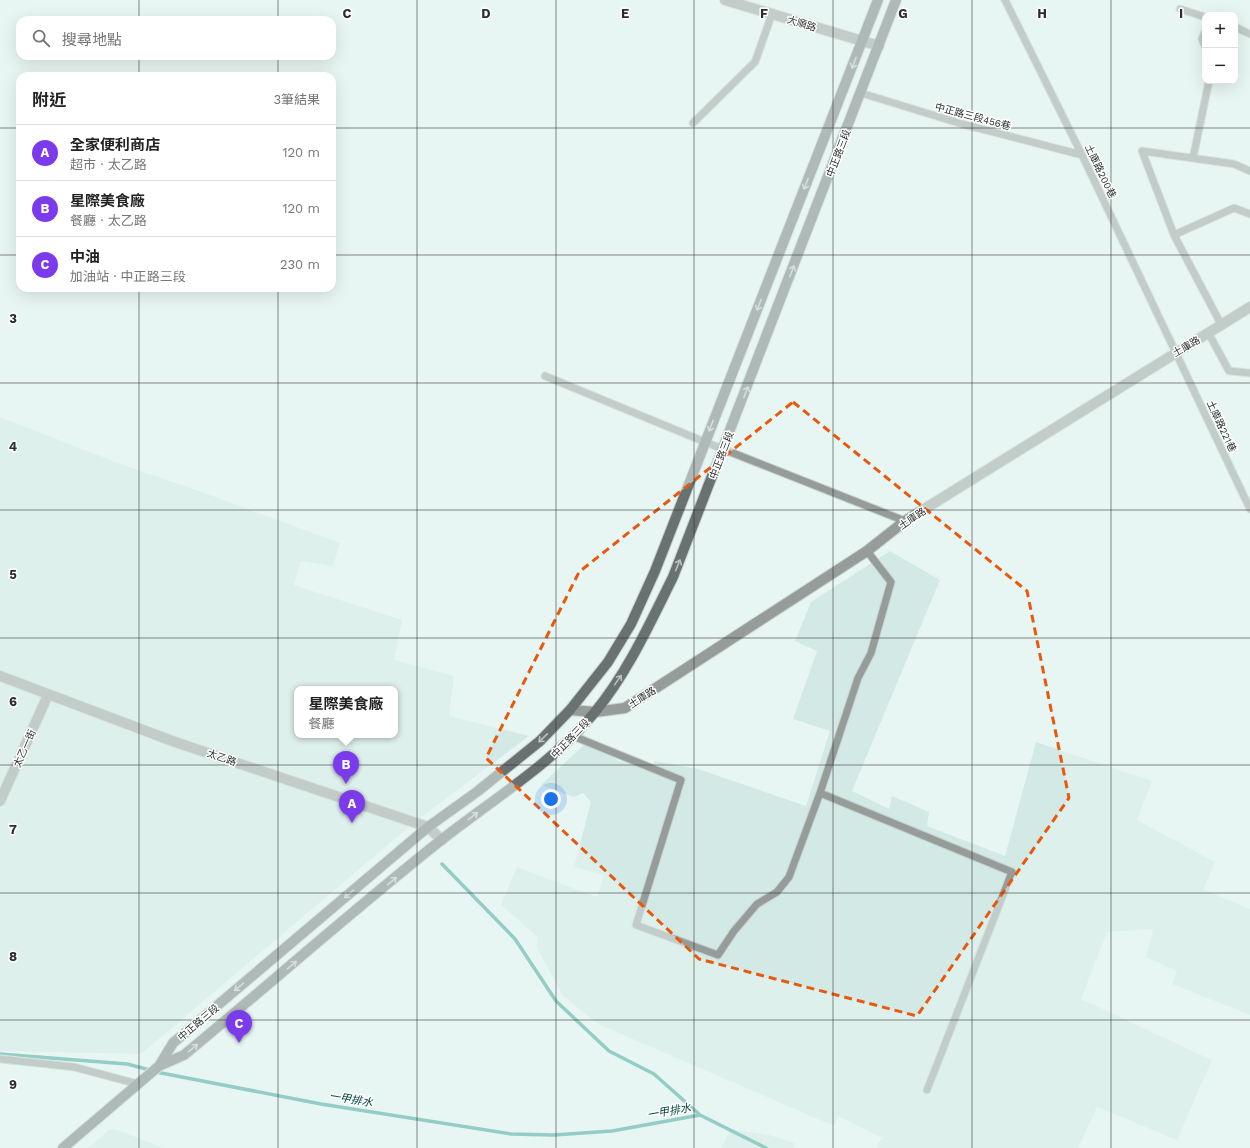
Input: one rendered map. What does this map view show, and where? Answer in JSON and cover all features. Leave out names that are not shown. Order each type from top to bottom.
[{"type":"main road","name":"中正路三段","points":[[159,1066],[173,1043],[428,827],[478,791],[540,741],[570,710],[608,662],[631,624],[656,571],[878,0]]},
{"type":"main road","name":"中正路三段","points":[[159,1066],[184,1055],[423,855],[549,759],[595,712],[622,674],[647,630],[667,590],[724,449],[896,0]]},
{"type":"main road","points":[[63,1148],[159,1066]]},
{"type":"street","name":"大順路","points":[[725,0],[879,46]]},
{"type":"street","name":"土庫路","points":[[570,710],[595,712],[624,708],[867,551],[905,521],[1176,352],[1222,326],[1250,307]]},
{"type":"street","name":"太乙路","points":[[0,676],[175,742],[428,827],[442,840]]},
{"type":"street","name":"太乙一街","points":[[0,802],[48,694]]},
{"type":"lane","name":"土庫路200巷","points":[[1005,0],[1082,155],[1176,352]]},
{"type":"lane","points":[[1180,10],[1202,16]]},
{"type":"lane","points":[[693,123],[755,62],[772,14]]},
{"type":"lane","points":[[1238,29],[1250,34]]},
{"type":"lane","points":[[1193,158],[1208,84]]},
{"type":"lane","name":"中正路三段456巷","points":[[861,93],[962,124],[1082,155]]},
{"type":"lane","points":[[1222,326],[1174,235],[1142,151],[1234,164],[1250,171]]},
{"type":"lane","points":[[1174,235],[1234,208],[1250,214]]},
{"type":"lane","points":[[1209,334],[1229,370],[1250,373]]},
{"type":"lane","name":"土庫路221巷","points":[[1176,352],[1250,509]]},
{"type":"lane","points":[[545,376],[705,442],[905,521]]},
{"type":"lane","points":[[573,736],[681,780],[636,925],[718,954],[734,931],[757,904],[777,892],[789,877],[820,793],[858,678],[871,653],[891,582],[867,551]]},
{"type":"lane","points":[[820,793],[1012,872],[926,1090]]},
{"type":"lane","points":[[0,1059],[74,1067],[138,1084]]},
{"type":"highlighted area","points":[[793,402],[1027,591],[1069,798],[917,1016],[699,959],[486,758],[579,572]]},
{"type":"shaded area","points":[[0,417],[126,466],[202,492],[340,543],[333,566],[301,561],[294,585],[402,620],[394,660],[454,676],[449,716],[529,736],[416,821],[141,1054],[0,1051]]},
{"type":"shaded area","points":[[890,551],[940,580],[852,791],[889,809],[892,796],[929,812],[927,826],[1005,856],[1036,742],[1152,781],[1137,820],[1215,862],[1203,889],[1250,909],[1250,1015],[1172,984],[1177,971],[1146,957],[1153,929],[1107,932],[1081,999],[1212,1060],[1177,1140],[1097,1107],[1078,1148],[878,1148],[876,1146],[882,1138],[838,1116],[834,1126],[598,1024],[563,996],[537,948],[538,937],[501,905],[517,867],[597,897],[604,875],[574,867],[591,802],[583,793],[574,797],[541,785],[587,742],[619,761],[653,771],[654,761],[698,769],[806,806],[830,731],[793,719],[817,651],[795,641],[811,602]]},
{"type":"shaded area","points":[[110,1129],[118,1130],[163,1148],[88,1148]]},
{"type":"shaded area","points":[[731,1129],[769,1135],[795,1143],[793,1148],[721,1148]]},
{"type":"waterway","name":"一甲排水","points":[[442,864],[515,939],[556,1001],[609,1051],[654,1074],[700,1115],[766,1148]]},
{"type":"waterway","name":"一甲排水","points":[[0,1054],[127,1064],[150,1070]]},
{"type":"waterway","name":"一甲排水","points":[[156,1072],[321,1104],[511,1134],[554,1135],[612,1131],[700,1115]]},
{"type":"place","name":"星際美食廠","points":[[346,784]]},
{"type":"place","name":"全家便利商店","points":[[352,823]]},
{"type":"place","name":"中油","points":[[239,1043]]}]
